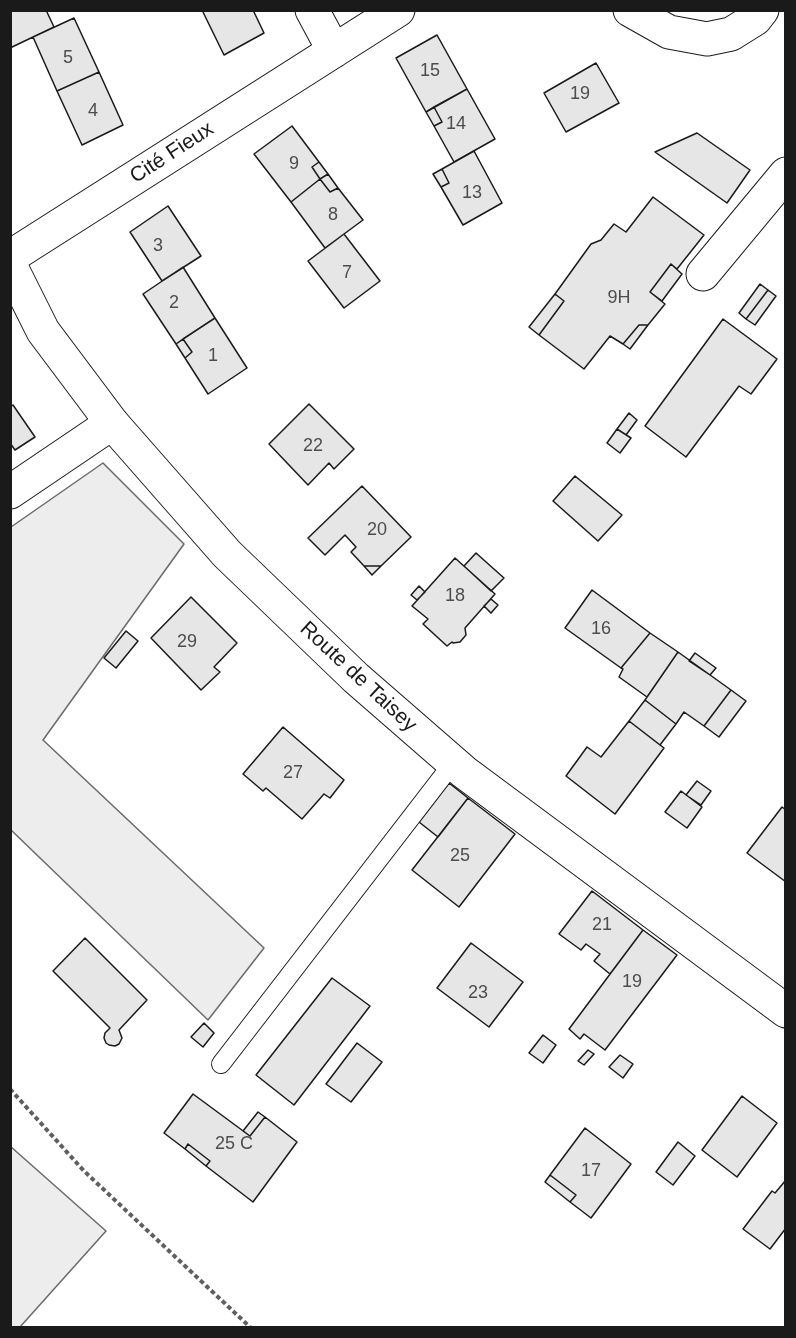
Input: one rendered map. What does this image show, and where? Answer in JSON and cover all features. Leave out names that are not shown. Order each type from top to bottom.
[{"type":"street","points":[[312,10],[334,51]]},
{"type":"street","name":"Cité Fieux","points":[[10,256],[398,10]]},
{"type":"street","points":[[630,10],[669,32],[707,39],[731,34],[755,19],[762,10]]},
{"type":"street","points":[[703,274],[786,174]]},
{"type":"street","name":"Route de Taisey","points":[[10,265],[43,332],[112,423],[227,554],[356,678],[453,763],[786,1011]]},
{"type":"street","points":[[10,492],[112,423]]},
{"type":"lane","points":[[221,1064],[453,763]]},
{"type":"path","points":[[10,1089],[84,1171],[251,1328]]},
{"type":"shaded area","points":[[103,463],[184,544],[43,740],[264,948],[208,1020],[11,830],[11,527]]},
{"type":"shaded area","points":[[10,1146],[106,1231],[20,1327],[11,1327]]},
{"type":"building","points":[[10,10],[46,10],[54,27],[10,48]]},
{"type":"building","points":[[202,10],[253,10],[264,33],[224,55]]},
{"type":"building","points":[[74,18],[99,72],[57,91],[33,37]]},
{"type":"building","points":[[437,35],[467,89],[426,112],[396,58]]},
{"type":"building","points":[[596,63],[619,103],[566,132],[544,93]]},
{"type":"building","points":[[99,72],[123,125],[82,145],[57,91]]},
{"type":"building","points":[[467,89],[495,139],[454,162],[434,126],[442,122],[434,107]]},
{"type":"building","points":[[434,107],[442,122],[434,126],[426,112]]},
{"type":"building","points":[[292,126],[319,162],[312,167],[320,179],[291,202],[254,154]]},
{"type":"building","points":[[697,133],[750,170],[727,203],[655,152]]},
{"type":"building","points":[[474,151],[502,203],[463,225],[441,187],[449,183],[442,169]]},
{"type":"building","points":[[319,162],[328,174],[320,179],[312,167]]},
{"type":"building","points":[[442,169],[449,183],[441,187],[433,174]]},
{"type":"building","points":[[328,174],[338,188],[330,192],[320,179]]},
{"type":"building","points":[[320,179],[330,192],[338,188],[363,220],[325,248],[291,202]]},
{"type":"building","points":[[653,197],[704,235],[677,269],[671,264],[650,292],[665,304],[648,325],[639,325],[623,344],[610,336],[584,369],[539,335],[564,301],[555,294],[591,244],[601,240],[614,224],[626,232]]},
{"type":"building","points":[[168,206],[201,256],[162,281],[130,232]]},
{"type":"building","points":[[344,234],[380,281],[344,308],[308,261]]},
{"type":"building","points":[[671,264],[682,274],[662,301],[650,292]]},
{"type":"building","points":[[183,267],[215,318],[176,344],[143,294]]},
{"type":"building","points":[[760,284],[768,290],[746,319],[739,313]]},
{"type":"building","points":[[768,290],[776,296],[755,325],[746,319]]},
{"type":"building","points":[[555,294],[564,301],[539,335],[529,327]]},
{"type":"building","points":[[215,318],[247,368],[208,394],[185,358],[192,352],[183,339]]},
{"type":"building","points":[[723,319],[777,359],[751,394],[739,386],[686,457],[645,426]]},
{"type":"building","points":[[639,325],[648,325],[630,349],[623,344]]},
{"type":"building","points":[[183,339],[192,352],[185,358],[176,344]]},
{"type":"building","points":[[309,404],[354,449],[334,469],[329,463],[308,485],[269,444]]},
{"type":"building","points":[[13,405],[35,437],[15,450],[10,443],[10,407]]},
{"type":"building","points":[[629,413],[637,420],[626,435],[617,429]]},
{"type":"building","points":[[617,429],[631,438],[620,453],[607,443]]},
{"type":"building","points":[[575,476],[622,515],[598,541],[553,501]]},
{"type":"building","points":[[362,486],[411,537],[381,566],[364,566],[351,552],[356,547],[345,535],[325,555],[308,538]]},
{"type":"building","points":[[476,553],[504,578],[491,591],[464,566]]},
{"type":"building","points":[[455,558],[495,594],[465,628],[466,635],[460,642],[452,642],[447,646],[423,624],[428,619],[412,606]]},
{"type":"building","points":[[364,566],[381,566],[372,575]]},
{"type":"building","points":[[419,586],[425,592],[417,600],[411,595]]},
{"type":"building","points":[[592,590],[650,633],[621,668],[565,628]]},
{"type":"building","points":[[191,597],[237,643],[214,667],[220,672],[201,690],[151,638]]},
{"type":"building","points":[[491,599],[498,605],[491,613],[484,606]]},
{"type":"building","points":[[126,631],[138,641],[116,668],[104,658]]},
{"type":"building","points":[[650,633],[678,652],[647,697],[619,677],[623,669],[621,668]]},
{"type":"building","points":[[678,652],[731,690],[704,726],[684,712],[676,724],[645,700]]},
{"type":"building","points":[[695,653],[716,668],[710,675],[689,661]]},
{"type":"building","points":[[731,690],[746,701],[719,737],[704,726]]},
{"type":"building","points":[[645,700],[676,724],[660,745],[629,721]]},
{"type":"building","points":[[629,721],[664,748],[615,814],[566,776],[587,747],[601,757]]},
{"type":"building","points":[[283,727],[344,780],[330,798],[324,794],[302,819],[266,788],[263,791],[243,774]]},
{"type":"building","points":[[697,781],[711,791],[701,805],[686,795]]},
{"type":"building","points":[[449,783],[468,798],[438,837],[419,822]]},
{"type":"building","points":[[681,791],[702,807],[687,828],[665,812]]},
{"type":"building","points":[[468,798],[515,834],[459,907],[412,870]]},
{"type":"building","points":[[782,807],[786,810],[786,882],[747,853]]},
{"type":"building","points":[[592,891],[643,930],[610,974],[594,961],[600,954],[586,944],[581,950],[559,934]]},
{"type":"building","points":[[643,930],[677,955],[605,1050],[584,1034],[580,1039],[569,1029]]},
{"type":"building","points":[[85,938],[147,1000],[119,1030],[122,1038],[115,1046],[106,1043],[104,1038],[110,1028],[53,971]]},
{"type":"building","points":[[471,943],[523,982],[489,1027],[437,988]]},
{"type":"building","points":[[332,978],[370,1006],[294,1105],[256,1075]]},
{"type":"building","points":[[204,1023],[214,1033],[203,1047],[191,1037]]},
{"type":"building","points":[[543,1035],[556,1045],[543,1063],[529,1053]]},
{"type":"building","points":[[357,1043],[382,1062],[351,1102],[326,1084]]},
{"type":"building","points":[[588,1050],[594,1054],[584,1065],[578,1061]]},
{"type":"building","points":[[620,1055],[633,1064],[623,1078],[609,1067]]},
{"type":"building","points":[[193,1094],[250,1136],[265,1117],[297,1142],[253,1202],[206,1166],[210,1161],[188,1144],[185,1149],[164,1133]]},
{"type":"building","points":[[742,1096],[777,1123],[737,1177],[702,1150]]},
{"type":"building","points":[[258,1112],[265,1117],[250,1136],[243,1131]]},
{"type":"building","points":[[585,1128],[631,1164],[591,1218],[570,1202],[576,1195],[550,1175]]},
{"type":"building","points":[[678,1142],[695,1156],[673,1185],[656,1172]]},
{"type":"building","points":[[188,1144],[210,1161],[206,1166],[185,1149]]},
{"type":"building","points":[[550,1175],[576,1195],[570,1202],[545,1182]]},
{"type":"building","points":[[786,1180],[786,1228],[770,1249],[743,1229],[772,1191],[775,1193]]}]
